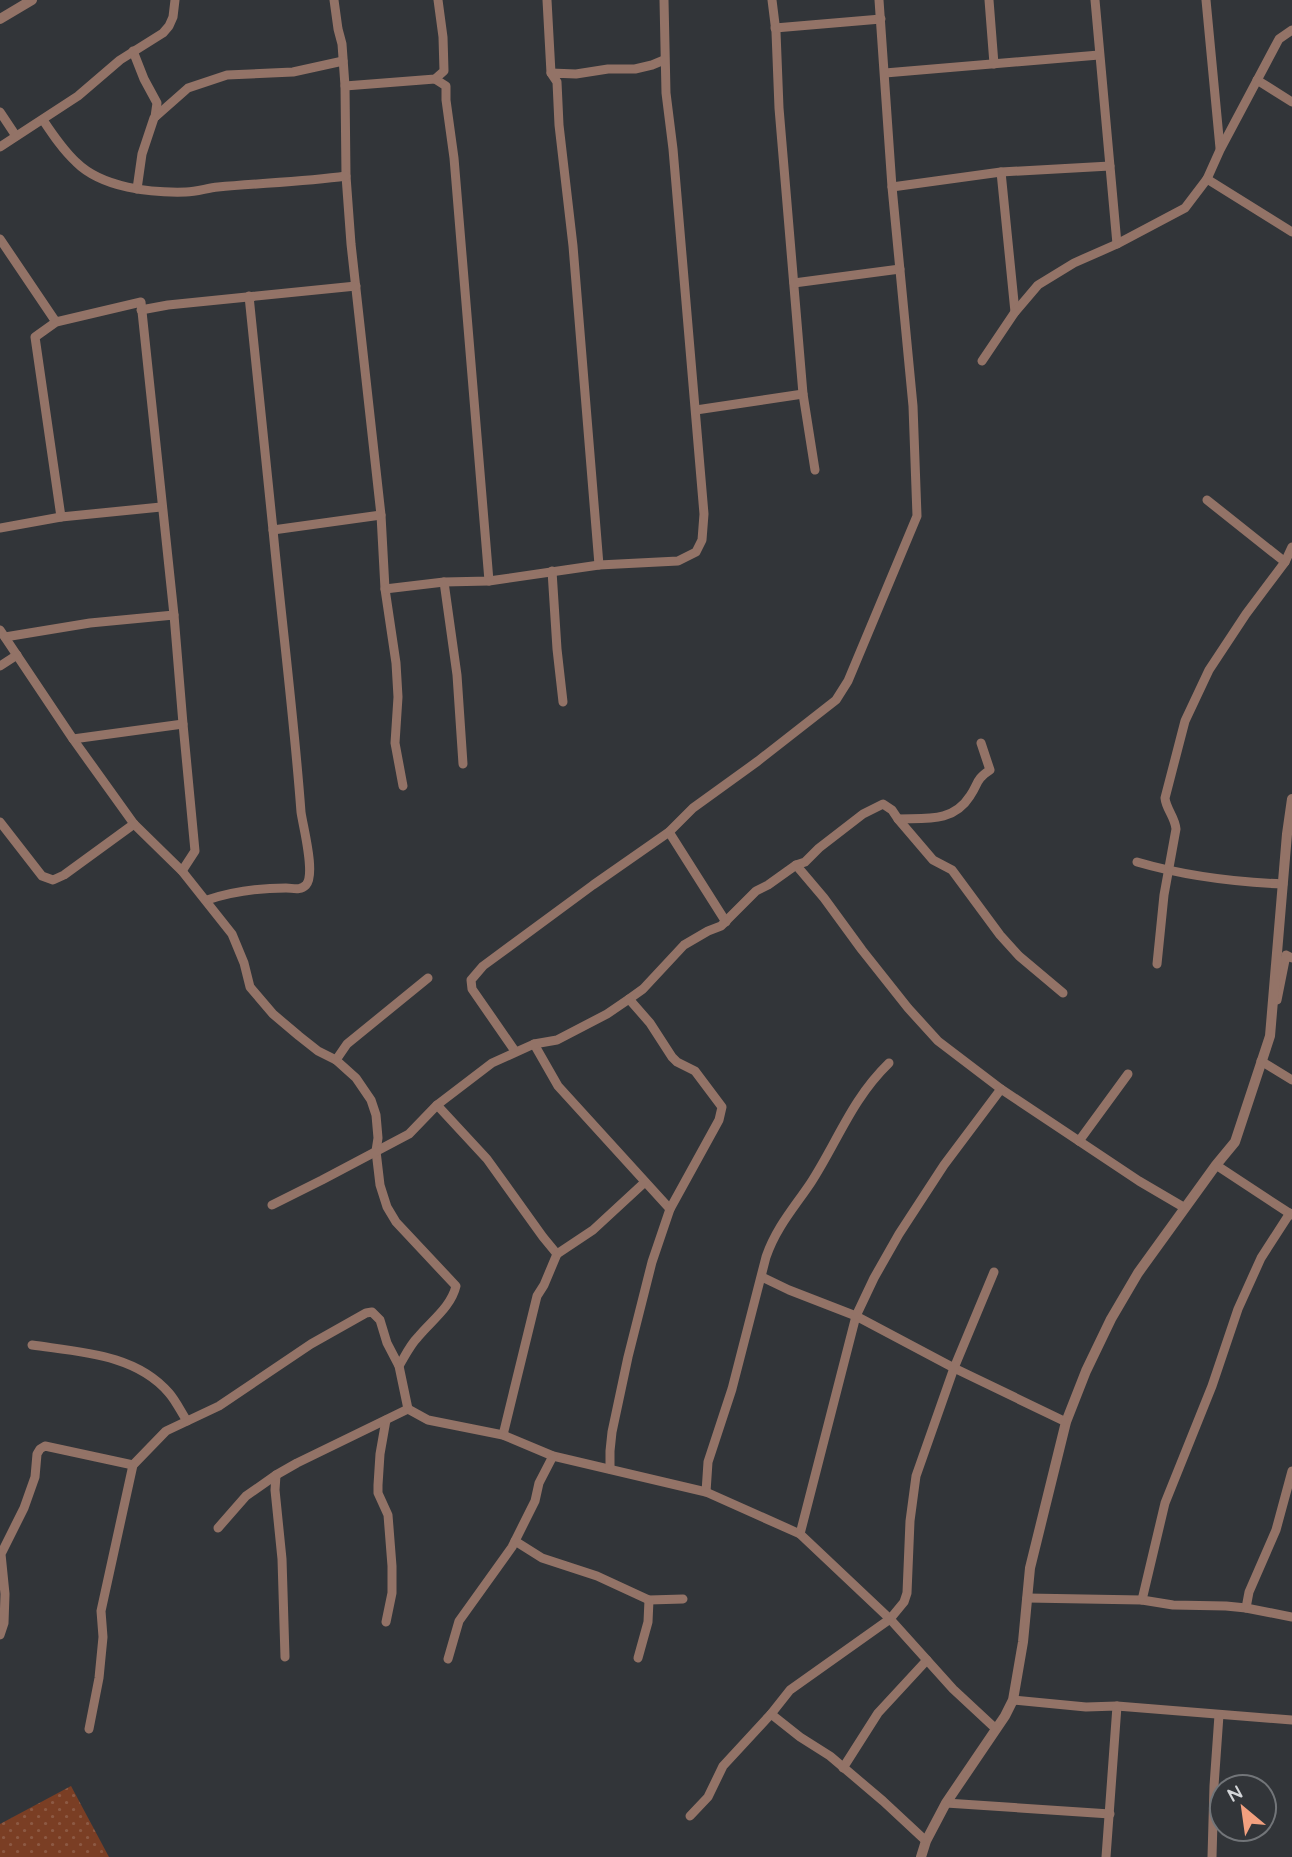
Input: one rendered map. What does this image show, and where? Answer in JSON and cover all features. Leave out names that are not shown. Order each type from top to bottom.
[{"type":"street","points":[[0,19],[32,0]]},
{"type":"street","points":[[0,147],[86,90],[133,51],[163,33],[173,17],[175,0]]},
{"type":"street","points":[[334,0],[345,86],[345,176],[381,515],[385,589],[396,663],[398,697],[395,743],[403,786]]},
{"type":"street","points":[[438,0],[446,100],[454,158],[489,581]]},
{"type":"street","points":[[547,0],[551,73],[557,82],[559,125],[573,246],[599,565]]},
{"type":"street","points":[[385,589],[444,582],[489,581],[599,565],[678,561],[696,552],[702,541],[704,514],[696,410],[664,60],[664,0]]},
{"type":"street","points":[[772,0],[803,394],[815,470]]},
{"type":"street","points":[[516,1051],[472,989],[471,980],[483,967],[593,884],[669,832],[693,808],[836,700],[848,681],[917,516],[913,406],[892,187],[879,0]]},
{"type":"street","points":[[989,0],[994,64]]},
{"type":"street","points":[[1095,0],[1116,244]]},
{"type":"street","points":[[1206,0],[1220,150]]},
{"type":"street","points":[[775,28],[881,19]]},
{"type":"street","points":[[982,360],[1015,312],[1038,285],[1074,263],[1185,208],[1207,178],[1279,39],[1292,30]]},
{"type":"street","points":[[133,51],[157,103],[155,118],[142,154],[137,189]]},
{"type":"street","points":[[885,73],[1099,55]]},
{"type":"street","points":[[551,73],[576,74],[608,69],[635,69],[664,60]]},
{"type":"street","points":[[155,118],[188,88],[227,75],[293,72],[343,61]]},
{"type":"street","points":[[435,79],[444,71]]},
{"type":"street","points":[[345,86],[435,79],[446,86]]},
{"type":"street","points":[[1257,80],[1292,102]]},
{"type":"street","points":[[0,112],[16,136]]},
{"type":"street","points":[[43,120],[78,165],[100,178],[126,188],[187,192],[345,176]]},
{"type":"street","points":[[892,187],[1001,172],[1110,166]]},
{"type":"street","points":[[1001,172],[1015,312]]},
{"type":"street","points":[[1207,178],[1292,232]]},
{"type":"street","points":[[0,239],[56,322]]},
{"type":"street","points":[[794,283],[900,269]]},
{"type":"street","points":[[141,310],[356,286]]},
{"type":"street","points":[[207,900],[226,894],[303,888],[309,883],[310,874],[298,787],[249,296]]},
{"type":"street","points":[[61,517],[35,337],[56,322],[141,302],[174,615],[195,851],[182,871]]},
{"type":"street","points":[[696,410],[803,394]]},
{"type":"street","points":[[1207,500],[1285,562]]},
{"type":"street","points":[[0,528],[61,517],[161,507]]},
{"type":"street","points":[[273,530],[381,515]]},
{"type":"street","points":[[1157,964],[1164,895],[1176,829],[1164,798],[1185,721],[1209,670],[1285,562],[1292,547]]},
{"type":"street","points":[[552,571],[563,702]]},
{"type":"street","points":[[444,582],[457,675],[463,764]]},
{"type":"street","points":[[174,615],[2,634],[134,824],[182,871],[232,934],[250,987],[273,1014],[356,1078],[371,1100],[376,1115],[380,1185],[387,1207],[396,1222],[456,1286],[440,1313],[416,1339],[399,1366]]},
{"type":"street","points":[[0,666],[17,655]]},
{"type":"street","points":[[73,739],[183,724]]},
{"type":"street","points":[[898,819],[935,819],[956,811],[966,803],[978,778],[990,770],[981,743]]},
{"type":"street","points":[[1270,1036],[1292,799]]},
{"type":"street","points":[[272,1205],[409,1134],[437,1105],[492,1063],[534,1044],[557,1040],[629,999],[650,983],[684,945],[726,922],[750,896],[796,865],[805,862],[863,814],[883,804],[892,810],[933,860],[952,870],[1019,956],[1063,993]]},
{"type":"street","points":[[0,822],[42,876],[53,880],[64,875],[134,824]]},
{"type":"street","points":[[669,832],[726,922]]},
{"type":"street","points":[[1137,862],[1169,872],[1230,881],[1283,884]]},
{"type":"street","points":[[796,865],[908,1008],[938,1041],[1001,1090],[1185,1208]]},
{"type":"street","points":[[921,1857],[926,1841],[946,1803],[1013,1700],[1023,1643],[1030,1568],[1040,1522],[1066,1422],[1086,1371],[1111,1319],[1138,1273],[1235,1142],[1270,1036],[1286,955],[1292,958]]},
{"type":"street","points":[[336,1060],[347,1044],[428,978]]},
{"type":"street","points":[[610,1469],[612,1432],[652,1262],[670,1209],[719,1120],[722,1107],[695,1071],[677,1062],[668,1053],[650,1023],[629,999]]},
{"type":"street","points":[[534,1044],[558,1086],[670,1209]]},
{"type":"street","points":[[1261,1061],[1292,1080]]},
{"type":"street","points":[[706,1492],[710,1455],[732,1389],[766,1257],[776,1232],[811,1182],[852,1107],[889,1062]]},
{"type":"street","points":[[1079,1141],[1128,1074]]},
{"type":"street","points":[[800,1534],[856,1316],[899,1234],[944,1165],[1001,1090]]},
{"type":"street","points":[[437,1105],[487,1159],[557,1254]]},
{"type":"street","points":[[1142,1600],[1165,1503],[1212,1386],[1238,1309],[1261,1258],[1291,1214],[1216,1165]]},
{"type":"street","points":[[503,1435],[537,1296],[557,1254],[593,1230],[645,1182]]},
{"type":"street","points":[[690,1816],[708,1797],[723,1766],[790,1690],[890,1619],[904,1602],[916,1476],[954,1368],[994,1272]]},
{"type":"street","points":[[762,1277],[856,1316],[954,1368],[1066,1422]]},
{"type":"street","points":[[89,1729],[99,1678],[103,1637],[101,1611],[133,1465],[166,1431],[219,1406],[311,1345],[372,1312],[380,1320],[387,1343],[399,1366],[408,1409],[437,1423],[503,1435],[552,1457],[706,1492],[800,1534],[890,1619],[953,1689],[996,1729]]},
{"type":"street","points":[[32,1345],[94,1354],[139,1369],[169,1393],[187,1421]]},
{"type":"street","points":[[218,1528],[246,1496],[276,1475],[408,1409]]},
{"type":"street","points":[[386,1420],[378,1485],[378,1493],[388,1515],[393,1566],[392,1593],[386,1622]]},
{"type":"street","points":[[0,1634],[4,1622],[5,1594],[1,1554],[24,1508],[35,1477],[40,1448],[45,1446],[133,1465]]},
{"type":"street","points":[[448,1659],[459,1621],[515,1541],[535,1501],[539,1483],[552,1457]]},
{"type":"street","points":[[1246,1608],[1249,1592],[1276,1530],[1292,1471]]},
{"type":"street","points":[[276,1475],[285,1657]]},
{"type":"street","points":[[515,1541],[542,1558],[590,1573],[649,1600],[683,1599]]},
{"type":"street","points":[[1027,1598],[1142,1600],[1173,1605],[1246,1608],[1292,1617]]},
{"type":"street","points":[[638,1658],[648,1622],[649,1600]]},
{"type":"street","points":[[843,1768],[878,1713],[927,1660]]},
{"type":"street","points":[[1013,1700],[1292,1720]]},
{"type":"street","points":[[1106,1857],[1117,1706]]},
{"type":"street","points":[[771,1714],[830,1756],[926,1841]]},
{"type":"street","points":[[1212,1857],[1219,1715]]},
{"type":"street","points":[[946,1803],[1110,1814]]},
{"type":"shaded area","points":[[71,1786],[109,1857],[0,1857],[0,1824]]}]
